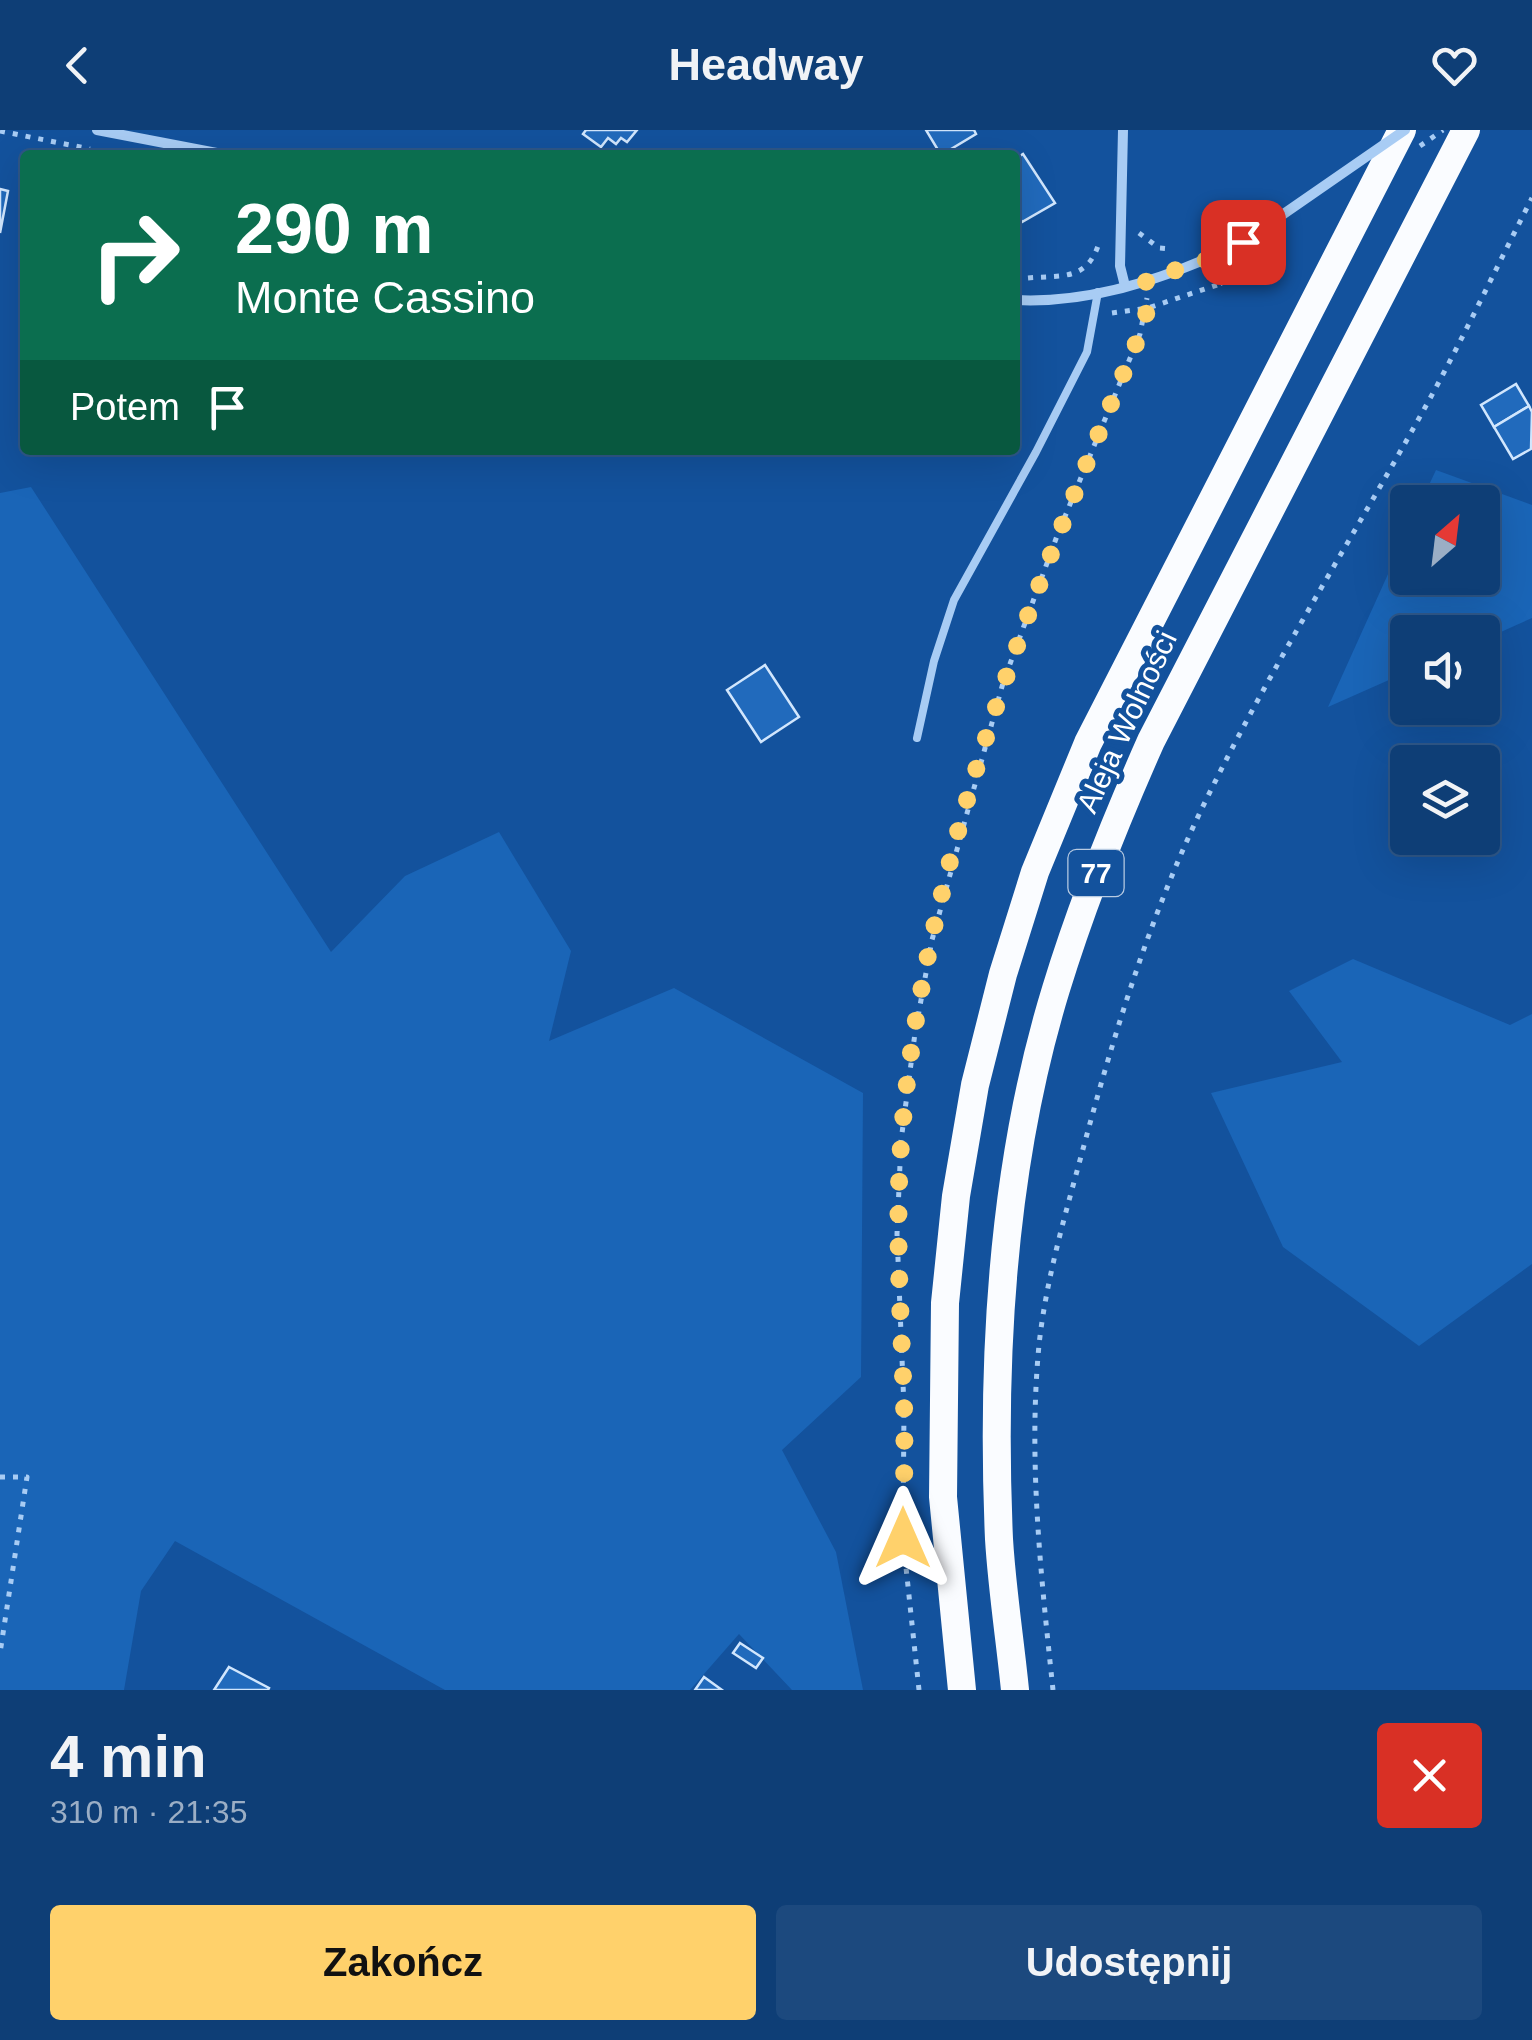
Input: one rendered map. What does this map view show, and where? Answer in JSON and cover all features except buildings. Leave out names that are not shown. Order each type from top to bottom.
[{"type":"highway","name":"Aleja Wolności","points":[[962,1690],[943,1497],[945,1303],[956,1196],[974,1085],[1003,974],[1035,872],[1088,743],[1404,130]]},
{"type":"highway","name":"Aleja Wolności","points":[[1015,1690],[999,1541],[999,1323],[1017,1164],[1054,992],[1107,843],[1151,741],[1466,130]]},
{"type":"street","points":[[96,130],[201,150]]},
{"type":"street","points":[[1123,130],[1120,266],[1125,286]]},
{"type":"street","points":[[1020,300],[1098,292],[1206,260],[1243,242],[1404,130]]},
{"type":"lane","points":[[917,738],[934,661],[954,600],[1087,352],[1098,292]]},
{"type":"path","points":[[0,131],[94,150]]},
{"type":"path","points":[[1054,1690],[1039,1555],[1035,1399],[1040,1340],[1064,1222],[1120,1022],[1161,904],[1204,802],[1424,410],[1532,198]]},
{"type":"path","points":[[919,1690],[903,1538],[904,1408],[898,1234],[902,1141],[915,1033],[932,940],[1003,683],[1148,308],[1146,280]]},
{"type":"path","points":[[1148,308],[1220,284]]},
{"type":"path","points":[[0,1477],[27,1477],[0,1653]]},
{"type":"shaded area","points":[[1436,470],[1477,485],[1429,485]]},
{"type":"shaded area","points":[[31,487],[331,952],[405,876],[499,832],[571,951],[549,1041],[674,988],[863,1093],[861,1377],[782,1450],[836,1552],[863,1690],[792,1690],[739,1634],[690,1690],[445,1690],[175,1541],[141,1591],[124,1690],[0,1690],[0,493]]},
{"type":"shaded area","points":[[1500,493],[1532,505],[1532,618],[1500,632],[1500,615],[1390,615],[1390,680],[1328,707],[1390,570],[1390,595],[1500,595]]},
{"type":"shaded area","points":[[1353,959],[1510,1025],[1532,1014],[1532,1264],[1419,1346],[1283,1247],[1211,1093],[1342,1062],[1289,991]]},
{"type":"route","points":[[903,1538],[904,1408],[898,1234],[902,1141],[915,1033],[932,940],[962,822],[1003,683],[1140,334],[1148,308],[1146,280],[1206,260],[1243,242]]}]
